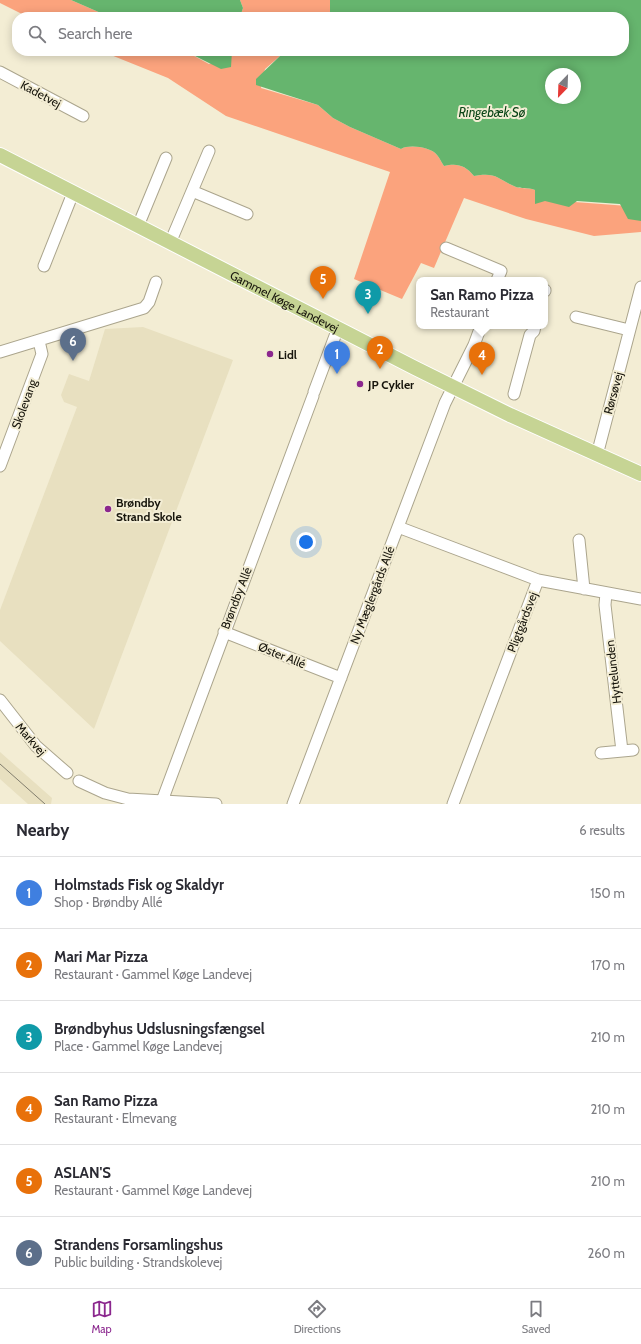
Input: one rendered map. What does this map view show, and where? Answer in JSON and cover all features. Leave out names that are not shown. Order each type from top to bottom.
[{"type":"main road","name":"Gammel Køge Landevej","points":[[0,155],[453,387],[540,429],[641,474]]},
{"type":"street","name":"Kadetvej","points":[[0,72],[83,116]]},
{"type":"street","points":[[170,243],[209,151]]},
{"type":"street","points":[[138,226],[166,158]]},
{"type":"street","points":[[192,191],[247,214]]},
{"type":"street","points":[[44,266],[73,193]]},
{"type":"street","points":[[446,248],[500,271],[498,277]]},
{"type":"street","points":[[0,352],[144,308],[149,302],[156,282]]},
{"type":"street","name":"Rørsøvej","points":[[597,455],[641,287]]},
{"type":"street","points":[[576,316],[629,330]]},
{"type":"street","name":"Brøndby Allé","points":[[162,801],[338,328]]},
{"type":"street","name":"Ny Mæglergårds Allé","points":[[293,804],[445,403],[480,329]]},
{"type":"street","points":[[514,394],[530,335],[535,329]]},
{"type":"street","name":"Skolevang","points":[[0,466],[42,354],[39,341]]},
{"type":"street","name":"Pligtgårdsvej","points":[[398,527],[538,580],[453,804]]},
{"type":"street","points":[[579,540],[584,589]]},
{"type":"street","points":[[538,580],[641,599]]},
{"type":"street","name":"Hyttelunden","points":[[602,753],[628,750],[605,605],[606,593]]},
{"type":"street","name":"Øster Allé","points":[[224,632],[341,678]]},
{"type":"street","name":"Markvej","points":[[0,700],[36,746],[67,773]]},
{"type":"street","points":[[79,781],[106,793],[128,799],[216,804]]},
{"type":"shaded area","points":[[0,0],[71,0],[99,12],[18,12],[0,3]]},
{"type":"shaded area","points":[[240,0],[330,0],[330,12],[242,12],[243,8]]},
{"type":"shaded area","points":[[113,56],[194,56],[209,64],[231,56],[280,56],[265,69],[261,88],[318,105],[333,118],[401,149],[405,147],[420,147],[430,150],[438,156],[444,166],[457,165],[464,167],[474,176],[488,175],[496,177],[516,187],[535,190],[535,199],[641,207],[641,232],[594,236],[526,219],[464,198],[434,268],[421,263],[402,299],[354,279],[390,172],[226,116],[168,78]]},
{"type":"shaded area","name":"Brøndby Strand Skole","points":[[143,327],[233,360],[94,729],[0,641],[0,610],[77,407],[64,402],[61,395],[69,374],[89,381],[105,329]]},
{"type":"shaded area","points":[[0,752],[52,798],[51,804],[28,804],[0,779]]},
{"type":"water","points":[[71,0],[240,0],[243,8],[242,12],[99,12]]},
{"type":"water","name":"Ringebæk Sø","points":[[330,0],[641,0],[641,221],[628,219],[620,204],[577,201],[569,207],[545,201],[535,204],[535,190],[516,187],[496,177],[488,175],[474,176],[464,167],[457,165],[444,166],[438,156],[430,150],[420,147],[405,147],[401,149],[333,118],[318,105],[256,85],[256,79],[280,56],[629,56],[629,12],[330,12]]},
{"type":"water","points":[[195,56],[232,56],[231,67],[221,69]]},
{"type":"tram line","points":[[0,764],[45,804]]},
{"type":"place","name":"ASLAN'S","points":[[323,299]]},
{"type":"place","name":"Brøndbyhus Udslusningsfængsel","points":[[368,314]]},
{"type":"place","name":"Lidl","points":[[270,354]]},
{"type":"place","name":"Strandens Forsamlingshus","points":[[73,361]]},
{"type":"place","name":"Mari Mar Pizza","points":[[380,369]]},
{"type":"place","name":"Holmstads Fisk og Skaldyr","points":[[337,374]]},
{"type":"place","name":"San Ramo Pizza","points":[[482,375]]},
{"type":"place","name":"JP Cykler","points":[[360,384]]},
{"type":"place","name":"Brøndby Strand Skole","points":[[108,509]]}]
